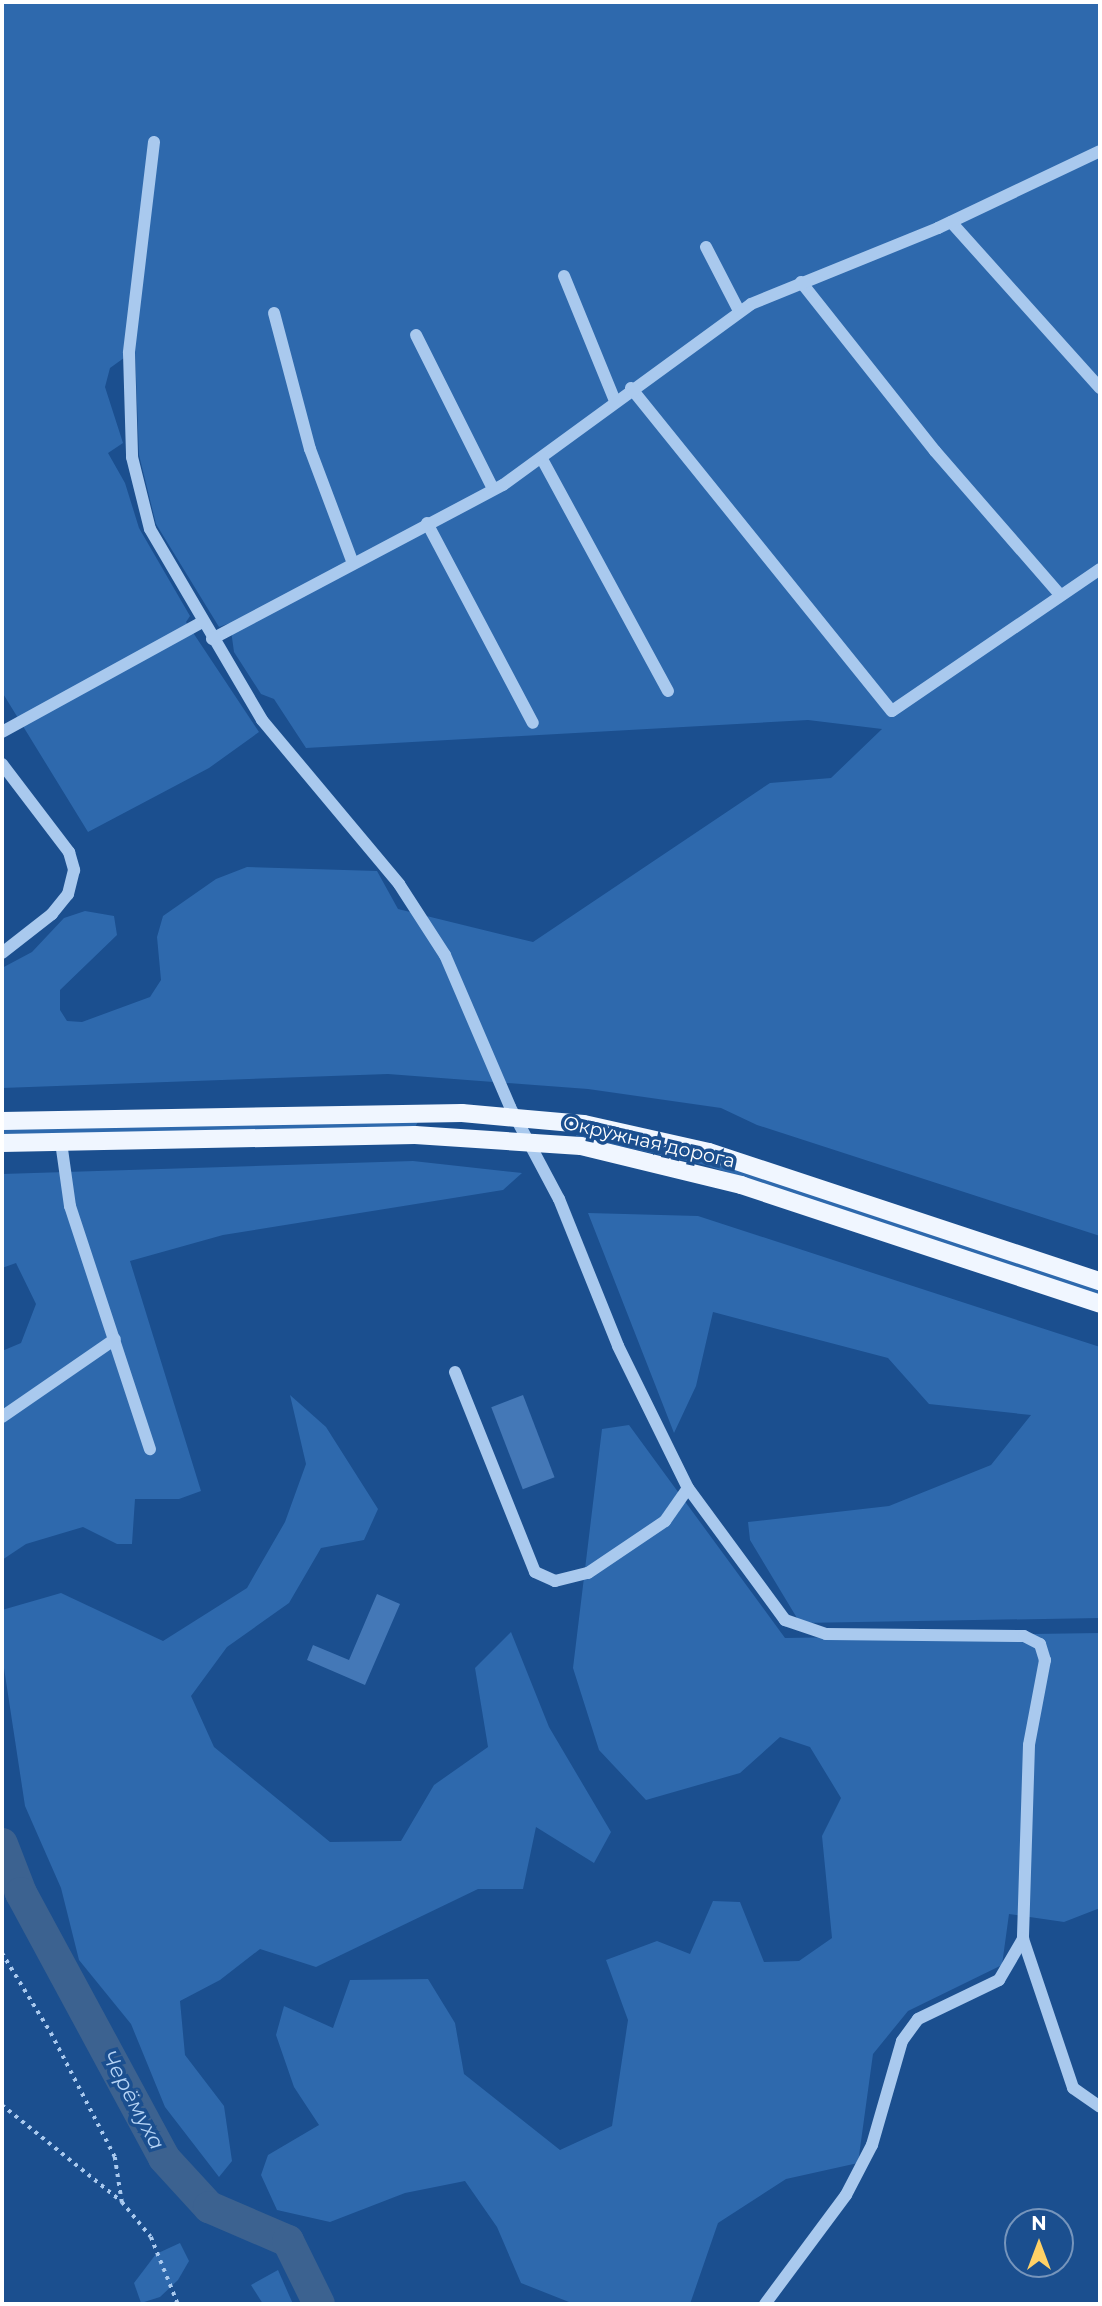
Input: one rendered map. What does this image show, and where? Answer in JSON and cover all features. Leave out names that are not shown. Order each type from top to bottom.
[{"type":"main road","name":"Окружная дорога","points":[[2,1121],[515,1116],[598,1126],[709,1152],[1100,1281]]},
{"type":"main road","name":"Окружная дорога","points":[[2,1143],[415,1135],[530,1139],[703,1173],[1100,1304]]},
{"type":"street","points":[[153,142],[131,308],[132,457],[150,529],[212,639],[278,742],[410,899],[461,987],[515,1116],[530,1139],[618,1346],[688,1489],[785,1620],[803,1629],[1024,1636],[1040,1644],[1045,1660],[1029,1745],[1023,1939],[1073,2088],[1100,2107]]},
{"type":"street","points":[[212,639],[352,561],[493,489],[542,459],[631,388],[739,311],[801,282],[951,222],[1100,151]]},
{"type":"street","points":[[951,222],[1100,388]]},
{"type":"street","points":[[706,247],[739,311]]},
{"type":"street","points":[[565,276],[615,401]]},
{"type":"street","points":[[801,282],[935,452],[1060,595]]},
{"type":"street","points":[[274,313],[310,449],[352,561]]},
{"type":"street","points":[[416,335],[493,489]]},
{"type":"street","points":[[631,388],[892,711],[1100,569]]},
{"type":"street","points":[[542,459],[668,691]]},
{"type":"street","points":[[426,523],[533,723]]},
{"type":"street","points":[[2,732],[202,622]]},
{"type":"street","points":[[2,764],[69,852],[74,870],[68,894],[52,914],[2,953]]},
{"type":"street","points":[[61,1142],[70,1206],[149,1449]]},
{"type":"street","points":[[2,1417],[115,1339]]},
{"type":"street","points":[[455,1372],[535,1572],[555,1581],[587,1573],[665,1521],[688,1489]]},
{"type":"street","points":[[765,2304],[846,2195],[872,2145],[890,2069],[910,2030],[918,2019],[999,1980],[1023,1939]]},
{"type":"path","points":[[2,1953],[51,2033],[114,2157],[122,2202]]},
{"type":"path","points":[[2,2105],[122,2202],[151,2237],[178,2304]]},
{"type":"shaded area","points":[[2,2],[1100,2],[1100,1236],[757,1125],[721,1108],[588,1089],[388,1074],[2,1088],[2,968],[32,952],[64,918],[85,911],[114,916],[117,935],[60,990],[60,1010],[67,1021],[82,1022],[150,997],[161,980],[157,937],[163,916],[216,879],[247,867],[377,871],[398,909],[533,942],[770,783],[831,778],[882,729],[808,720],[306,748],[274,699],[261,694],[234,652],[230,623],[219,627],[156,524],[139,455],[135,350],[110,368],[105,387],[123,443],[108,453],[125,483],[139,528],[190,616],[186,622],[259,732],[209,768],[88,832],[2,692]]},
{"type":"shaded area","points":[[418,1122],[415,1127],[2,1135],[2,1129]]},
{"type":"shaded area","points":[[577,1131],[707,1160],[1100,1290],[1100,1295],[705,1165],[576,1136]]},
{"type":"shaded area","points":[[413,1161],[522,1173],[503,1190],[223,1235],[130,1261],[201,1491],[179,1499],[135,1499],[132,1544],[117,1544],[83,1527],[26,1544],[2,1560],[2,1351],[21,1343],[36,1304],[16,1263],[2,1268],[2,1174]]},
{"type":"shaded area","points":[[588,1213],[698,1216],[1100,1347],[1100,1618],[800,1623],[750,1540],[748,1522],[889,1506],[991,1465],[1031,1415],[929,1404],[888,1358],[713,1312],[696,1386],[674,1433]]},
{"type":"shaded area","points":[[290,1395],[326,1427],[378,1509],[364,1540],[321,1548],[289,1603],[227,1647],[191,1696],[214,1747],[330,1842],[401,1841],[434,1785],[488,1747],[475,1668],[511,1632],[549,1727],[611,1832],[594,1863],[536,1827],[523,1889],[478,1889],[316,1967],[260,1949],[220,1980],[180,2001],[185,2055],[224,2106],[232,2161],[219,2177],[165,2107],[131,2024],[79,1960],[61,1888],[25,1806],[2,1655],[2,1610],[61,1593],[163,1641],[247,1588],[285,1522],[306,1464]]},
{"type":"shaded area","points":[[629,1425],[785,1638],[1100,1633],[1100,1908],[1064,1922],[1009,1914],[1002,1965],[908,2011],[873,2054],[858,2163],[786,2179],[718,2223],[690,2304],[574,2304],[521,2283],[497,2227],[465,2181],[405,2193],[330,2222],[277,2210],[261,2175],[268,2155],[319,2125],[294,2087],[276,2035],[284,2006],[333,2028],[350,1980],[428,1979],[455,2023],[464,2074],[560,2150],[612,2126],[628,2020],[606,1960],[657,1941],[690,1954],[713,1901],[740,1902],[764,1962],[799,1961],[832,1938],[822,1836],[841,1798],[810,1747],[780,1737],[740,1773],[646,1800],[599,1750],[573,1668],[602,1429]]},
{"type":"shaded area","points":[[180,2243],[189,2261],[178,2280],[160,2297],[141,2303],[134,2283],[156,2254]]},
{"type":"shaded area","points":[[278,2270],[293,2304],[263,2304],[251,2285]]},
{"type":"building","points":[[523,1395],[555,1477],[523,1489],[491,1407]]},
{"type":"building","points":[[377,1594],[400,1604],[365,1685],[307,1660],[313,1645],[349,1660]]},
{"type":"waterway","name":"Черёмуха","points":[[2,1844],[21,1893],[164,2158],[209,2207],[288,2241],[319,2304]]}]
